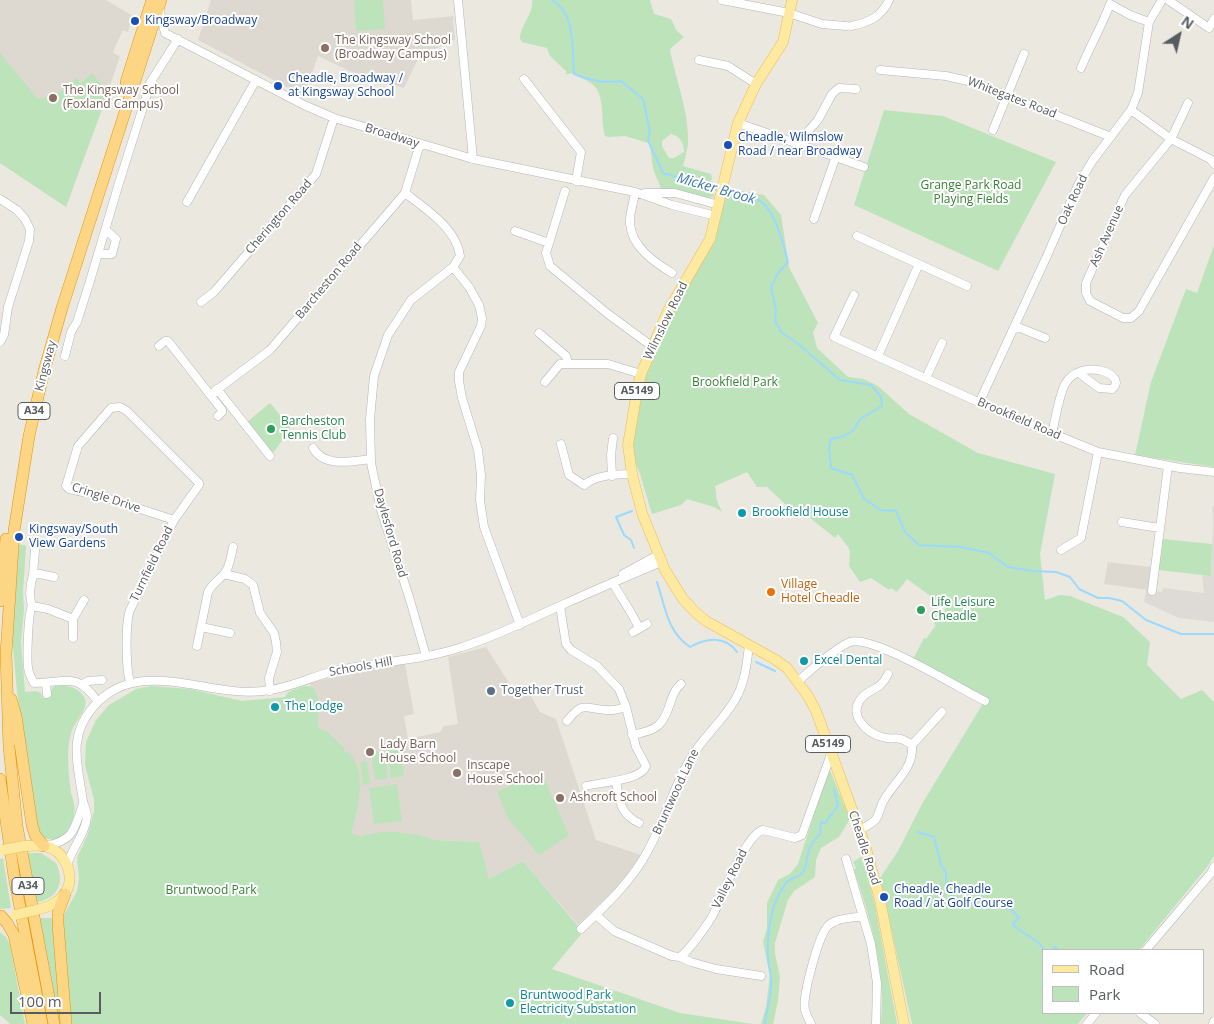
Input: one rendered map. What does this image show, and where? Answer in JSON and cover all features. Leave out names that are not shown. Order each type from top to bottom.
[{"type":"highway","name":"Kingsway","points":[[54,1024],[17,826],[9,747],[6,680],[7,621],[14,531],[36,403],[62,308],[148,40],[157,2]]},
{"type":"highway","name":"Kingsway","points":[[0,600],[16,464],[36,368],[55,304],[157,2]]},
{"type":"highway","points":[[6,680],[16,716],[32,825],[35,835],[45,846]]},
{"type":"highway","name":"A34","points":[[0,779],[13,866],[42,1024]]},
{"type":"highway","points":[[65,894],[58,913],[58,924],[66,1024]]},
{"type":"highway","points":[[0,916],[8,923],[14,935],[33,1024]]},
{"type":"main road","name":"Wilmslow Road","points":[[792,0],[783,42],[756,84],[738,123],[710,239],[668,311],[641,374],[636,391],[628,445],[640,518],[670,581],[696,613],[776,660],[787,668],[798,682]]},
{"type":"main road","name":"Cheadle Road","points":[[798,682],[816,712],[859,830],[880,900],[904,1024]]},
{"type":"main road","points":[[0,916],[36,910],[52,905],[65,894],[69,882],[67,865],[60,855],[45,846],[24,846],[1,850]]},
{"type":"street","points":[[458,0],[473,159]]},
{"type":"street","points":[[722,0],[789,13],[822,24],[848,26],[870,22],[887,5],[889,0]]},
{"type":"street","name":"Oak Road","points":[[979,403],[1078,185],[1093,160],[1131,110],[1138,93],[1149,22],[1162,0]]},
{"type":"street","points":[[1168,0],[1208,28],[1214,18]]},
{"type":"street","points":[[148,40],[165,33],[157,2]]},
{"type":"street","points":[[1081,68],[1094,38],[1101,28],[1110,4],[1130,15],[1149,22]]},
{"type":"street","name":"Broadway","points":[[165,33],[309,108],[334,118],[473,159],[635,192],[672,205],[716,216]]},
{"type":"street","name":"Kingsway","points":[[65,356],[71,332],[99,254],[148,87],[178,39]]},
{"type":"street","points":[[993,130],[1024,54]]},
{"type":"street","points":[[699,60],[728,66],[756,84]]},
{"type":"street","name":"Whitegates Road","points":[[880,70],[946,76],[972,82],[1111,137]]},
{"type":"street","points":[[524,79],[581,152],[576,181]]},
{"type":"street","points":[[187,202],[256,80]]},
{"type":"street","points":[[798,143],[818,120],[832,94],[839,88],[856,89]]},
{"type":"street","points":[[1171,139],[1188,103]]},
{"type":"street","points":[[1131,110],[1171,139],[1210,159],[1214,164]]},
{"type":"street","name":"Cherington Road","points":[[201,302],[214,292],[316,174],[334,118]]},
{"type":"street","points":[[738,123],[864,167]]},
{"type":"street","name":"Ash Avenue","points":[[1171,139],[1125,195],[1086,283],[1086,293],[1090,300],[1123,318],[1132,318],[1139,311],[1214,178]]},
{"type":"street","name":"Barcheston Road","points":[[210,395],[270,350],[405,193],[420,144]]},
{"type":"street","points":[[814,219],[836,156]]},
{"type":"street","points":[[565,191],[546,252],[550,266],[608,314],[653,347]]},
{"type":"street","points":[[635,192],[630,223],[634,237],[642,251],[658,265],[672,273]]},
{"type":"street","name":"Broadway","points":[[635,192],[675,193],[720,202]]},
{"type":"street","points":[[405,193],[428,210],[458,245],[460,256],[453,266],[469,287],[482,318],[481,326],[459,372],[459,381],[462,398],[478,450],[481,475],[480,500],[484,527],[520,625]]},
{"type":"street","points":[[0,199],[18,210],[30,229],[29,241],[8,307],[4,335],[0,342]]},
{"type":"street","points":[[99,254],[112,254],[116,239],[106,230]]},
{"type":"street","points":[[515,231],[549,243]]},
{"type":"street","points":[[858,236],[917,267],[967,286]]},
{"type":"street","name":"Daylesford Road","points":[[426,656],[381,510],[371,459],[370,419],[374,376],[388,335],[411,300],[453,266]]},
{"type":"street","points":[[878,356],[917,267]]},
{"type":"street","name":"Brookfield Road","points":[[854,295],[834,337],[979,403],[1098,452],[1168,466],[1214,472]]},
{"type":"street","points":[[1015,326],[1044,338]]},
{"type":"street","points":[[538,333],[566,356],[568,364]]},
{"type":"street","points":[[159,346],[168,341],[222,410],[218,416]]},
{"type":"street","points":[[926,378],[942,343]]},
{"type":"street","points":[[546,382],[560,364],[608,364],[641,374]]},
{"type":"street","points":[[1052,434],[1065,384],[1074,375],[1079,373]]},
{"type":"street","points":[[217,389],[270,456]]},
{"type":"street","name":"Cringle Drive","points":[[174,520],[69,489],[66,486],[67,481],[74,455],[80,442],[111,408],[122,407],[199,483]]},
{"type":"street","points":[[612,476],[611,455],[613,438]]},
{"type":"street","points":[[561,444],[569,475],[584,488],[594,478],[632,474]]},
{"type":"street","points":[[313,448],[326,460],[371,459]]},
{"type":"street","points":[[1062,550],[1081,538],[1098,452]]},
{"type":"street","points":[[1152,590],[1168,466]]},
{"type":"street","name":"Turnfield Road","points":[[130,682],[128,667],[128,615],[174,520],[199,483]]},
{"type":"street","points":[[1122,522],[1159,528]]},
{"type":"street","points":[[197,646],[208,592],[212,584],[224,574],[228,567],[233,547]]},
{"type":"street","points":[[35,550],[30,598],[32,606],[29,611],[28,621],[28,671],[34,683],[69,680],[83,684],[98,702]]},
{"type":"street","name":"Schools Hill","points":[[67,865],[71,852],[82,832],[88,812],[83,804],[76,764],[76,749],[81,727],[98,702],[114,690],[130,682],[149,680],[236,692],[270,691],[328,673],[426,656],[460,648],[520,625],[615,581],[624,573],[660,558]]},
{"type":"street","points":[[33,575],[40,574],[54,577]]},
{"type":"street","points":[[224,574],[245,579],[253,585],[260,612],[274,633],[276,652],[275,662],[269,678],[270,691]]},
{"type":"street","points":[[615,581],[624,602],[632,612],[640,628]]},
{"type":"street","points":[[73,638],[74,618],[84,600]]},
{"type":"street","points":[[32,606],[48,609],[74,618]]},
{"type":"street","points":[[560,606],[566,644],[571,650],[596,666],[618,689],[626,707],[636,747],[646,766],[645,770],[639,774],[616,781],[598,782],[586,786]]},
{"type":"street","points":[[201,627],[230,633]]},
{"type":"street","points":[[798,682],[846,644],[857,641],[873,644],[985,701]]},
{"type":"street","name":"Bruntwood Lane","points":[[581,929],[627,882],[650,848],[688,762],[698,745],[710,734],[736,698],[745,671],[750,645]]},
{"type":"street","points":[[888,674],[884,684],[860,699],[857,709],[858,719],[867,730],[883,738],[894,737],[912,745]]},
{"type":"street","points":[[83,684],[88,681],[102,680]]},
{"type":"street","points":[[46,683],[47,694]]},
{"type":"street","points":[[632,735],[648,732],[658,727],[668,713],[675,690],[681,684]]},
{"type":"street","points":[[567,721],[575,711],[587,706],[608,710],[626,707]]},
{"type":"street","points":[[859,830],[876,818],[884,800],[901,779],[912,754],[912,745],[942,712]]},
{"type":"street","name":"Valley Road","points":[[680,957],[708,923],[753,836],[763,830],[795,838],[802,835],[832,754]]},
{"type":"street","points":[[616,781],[626,816],[639,823]]},
{"type":"street","name":"Schools Hill","points":[[45,846],[61,842],[71,836],[77,825],[83,804]]},
{"type":"street","points":[[846,859],[871,944],[877,983],[876,1024]]},
{"type":"street","points":[[1147,949],[1213,871]]},
{"type":"street","points":[[596,915],[614,931],[672,956],[680,957],[703,966],[761,976]]},
{"type":"street","points":[[811,1024],[805,1010],[805,993],[822,937],[827,927],[836,921],[863,916]]},
{"type":"street","points":[[1086,1024],[1095,1014]]},
{"type":"street","points":[[1141,1014],[1155,1024]]},
{"type":"shaded area","name":"The Kingsway School (Foxland Campus)","points":[[0,0],[106,0],[133,16],[128,32],[123,30],[113,52],[120,56],[66,207],[0,163]]},
{"type":"shaded area","name":"The Kingsway School (Broadway Campus)","points":[[211,0],[411,0],[413,20],[454,16],[455,39],[419,57],[404,88],[354,73],[318,56],[304,96],[198,40]]},
{"type":"shaded area","points":[[1212,506],[1214,506],[1214,622],[1179,618],[1144,602],[1146,590],[1162,592],[1163,588],[1204,593],[1202,575],[1211,576]]},
{"type":"shaded area","points":[[1108,562],[1151,567],[1148,590],[1104,584]]},
{"type":"shaded area","points":[[486,647],[518,697],[528,691],[540,712],[556,719],[596,840],[641,855],[618,886],[578,925],[523,861],[489,879],[478,842],[330,835],[314,740],[310,682],[405,664],[414,714],[404,716],[408,739],[440,732],[444,726],[458,724],[448,657]]},
{"type":"green space","points":[[354,0],[383,0],[385,29],[356,31]]},
{"type":"green space","points":[[532,0],[650,0],[654,14],[671,19],[676,30],[684,37],[670,50],[682,96],[688,131],[688,143],[683,166],[711,174],[712,178],[708,191],[714,194],[713,197],[709,198],[661,189],[654,170],[648,143],[625,136],[605,136],[601,101],[596,88],[571,73],[565,74],[567,72],[550,56],[547,48],[522,42],[520,39]],"holes":[[[671,134],[681,140],[684,152],[674,158],[669,158],[662,146],[662,141]]]},
{"type":"green space","points":[[0,53],[38,99],[60,92],[76,78],[81,83],[92,73],[108,92],[66,207],[0,163]]},
{"type":"green space","name":"Grange Park Road Playing Fields","points":[[884,110],[943,116],[1056,162],[998,271],[854,205]]},
{"type":"green space","name":"Brookfield Park","points":[[725,182],[731,189],[764,195],[781,215],[789,267],[818,323],[813,332],[817,348],[848,377],[864,379],[878,386],[909,414],[978,453],[1055,474],[1040,554],[1045,600],[1060,595],[1070,596],[1123,617],[1150,642],[1147,665],[1181,699],[1202,690],[1214,702],[1214,856],[1207,867],[1140,949],[1042,949],[1042,1014],[1086,1014],[1078,1024],[912,1024],[880,878],[898,851],[922,804],[982,705],[980,698],[911,663],[924,638],[926,639],[936,625],[934,624],[936,621],[939,623],[945,614],[943,613],[946,607],[907,579],[897,592],[891,588],[889,590],[871,578],[860,582],[849,566],[850,552],[848,547],[838,534],[835,538],[804,513],[791,516],[786,505],[767,487],[757,487],[747,472],[715,486],[717,501],[722,512],[714,507],[687,499],[681,505],[652,514],[640,474],[628,445],[641,374],[710,239]]},
{"type":"green space","points":[[1214,245],[1214,467],[1135,455],[1151,382],[1186,289],[1197,293]]},
{"type":"green space","name":"Barcheston Tennis Club","points":[[270,403],[290,427],[288,433],[272,454],[247,422]]},
{"type":"green space","points":[[1163,539],[1212,544],[1211,576],[1159,570]]},
{"type":"green space","points":[[19,544],[26,546],[21,641],[25,692],[36,691],[41,693],[43,698],[50,698],[51,690],[54,686],[67,686],[78,690],[85,701],[84,709],[72,730],[69,743],[68,768],[74,815],[71,825],[65,834],[51,840],[42,835],[35,819],[17,691],[12,637]]},
{"type":"green space","name":"Bruntwood Park","points":[[151,686],[190,689],[242,701],[285,697],[288,692],[298,688],[306,686],[312,688],[316,692],[318,699],[318,728],[327,731],[344,748],[345,752],[350,753],[358,772],[360,792],[357,813],[351,832],[354,835],[361,836],[381,832],[394,832],[419,835],[435,840],[479,842],[489,879],[523,861],[583,932],[552,969],[680,1013],[753,1024],[71,1024],[63,917],[77,891],[79,878],[77,858],[88,834],[94,811],[94,800],[85,765],[86,742],[96,720],[109,705],[136,689]]},
{"type":"green space","points":[[400,748],[404,776],[391,778],[387,750]]},
{"type":"green space","points":[[385,751],[388,778],[375,780],[371,752]]},
{"type":"green space","points":[[367,761],[370,784],[363,785],[360,762]]},
{"type":"green space","points":[[829,768],[850,819],[839,837],[821,848],[816,860],[815,877],[794,891],[788,900],[775,943],[775,954],[780,977],[778,1001],[773,1024],[761,1024],[766,1007],[770,975],[763,942],[767,928],[767,903],[778,880],[790,874],[798,864]]},
{"type":"green space","points":[[541,771],[569,835],[539,855],[509,820],[497,792]]},
{"type":"green space","points":[[397,784],[402,821],[374,824],[369,788]]},
{"type":"green space","points":[[41,853],[56,863],[60,878],[54,894],[49,898],[34,903],[24,854]]},
{"type":"green space","points":[[862,856],[875,905],[897,1024],[881,1024],[881,985],[876,946],[853,862]]},
{"type":"green space","points":[[3,858],[11,908],[0,909],[0,859]]},
{"type":"green space","points":[[37,918],[54,918],[62,1024],[56,1024]]},
{"type":"green space","points":[[0,932],[6,937],[10,945],[25,1024],[10,1024],[0,1015]]},
{"type":"waterway","name":"Micker Brook","points":[[552,0],[560,6],[569,23],[574,74],[597,81],[621,81],[643,99],[650,132],[648,140],[663,173],[717,190]]},
{"type":"waterway","name":"Micker Brook","points":[[724,193],[759,200],[766,206],[776,224],[788,262],[778,273],[771,287],[776,309],[775,321],[782,333],[796,342],[840,380],[871,385],[881,397],[882,406],[860,419],[854,430],[844,436],[831,439],[829,447],[831,468],[852,475],[864,499],[881,510],[896,511],[905,532],[919,545],[961,547],[989,553],[1008,567],[1056,572],[1070,577],[1079,589],[1098,598],[1122,601],[1146,620],[1181,634],[1214,634]]},
{"type":"waterway","points":[[632,511],[616,517],[624,535],[631,540],[634,548]]},
{"type":"waterway","points":[[657,582],[668,618],[682,641],[690,647],[709,640],[721,641],[727,643],[737,652]]},
{"type":"waterway","points":[[756,662],[775,671]]},
{"type":"waterway","points":[[765,1024],[771,991],[768,949],[773,909],[781,890],[787,882],[802,874],[810,848],[820,834],[821,822],[825,823],[838,806],[834,789]]},
{"type":"waterway","points":[[918,832],[934,837],[941,865],[946,872],[946,884],[951,893],[952,902],[961,904],[971,903],[982,908],[993,905],[1011,909],[1019,918],[1013,923],[1015,927],[1039,943],[1043,949]]},
{"type":"waterway","points":[[1053,949],[1055,947],[1057,949]]},
{"type":"place","name":"Kingsway/Broadway","points":[[135,21]]},
{"type":"place","name":"The Kingsway School (Broadway Campus)","points":[[325,48]]},
{"type":"place","name":"Cheadle, Broadway / at Kingsway School","points":[[278,86]]},
{"type":"place","name":"The Kingsway School (Foxland Campus)","points":[[53,98]]},
{"type":"place","name":"Cheadle, Wilmslow Road / near Broadway","points":[[728,145]]},
{"type":"place","name":"Barcheston Tennis Club","points":[[271,429]]},
{"type":"place","name":"Brookfield House","points":[[742,513]]},
{"type":"place","name":"Kingsway/South View Gardens","points":[[19,537]]},
{"type":"place","name":"Village Hotel Cheadle","points":[[771,592]]},
{"type":"place","name":"Life Leisure Cheadle","points":[[921,610]]},
{"type":"place","name":"Excel Dental","points":[[804,661]]},
{"type":"place","name":"Together Trust","points":[[491,691]]},
{"type":"place","name":"The Lodge","points":[[275,707]]},
{"type":"place","name":"Lady Barn House School","points":[[370,752]]},
{"type":"place","name":"Inscape House School","points":[[457,773]]},
{"type":"place","name":"Ashcroft School","points":[[560,798]]},
{"type":"place","name":"Cheadle, Cheadle Road / at Golf Course","points":[[884,897]]},
{"type":"place","name":"Bruntwood Park Electricity Substation","points":[[510,1003]]}]
